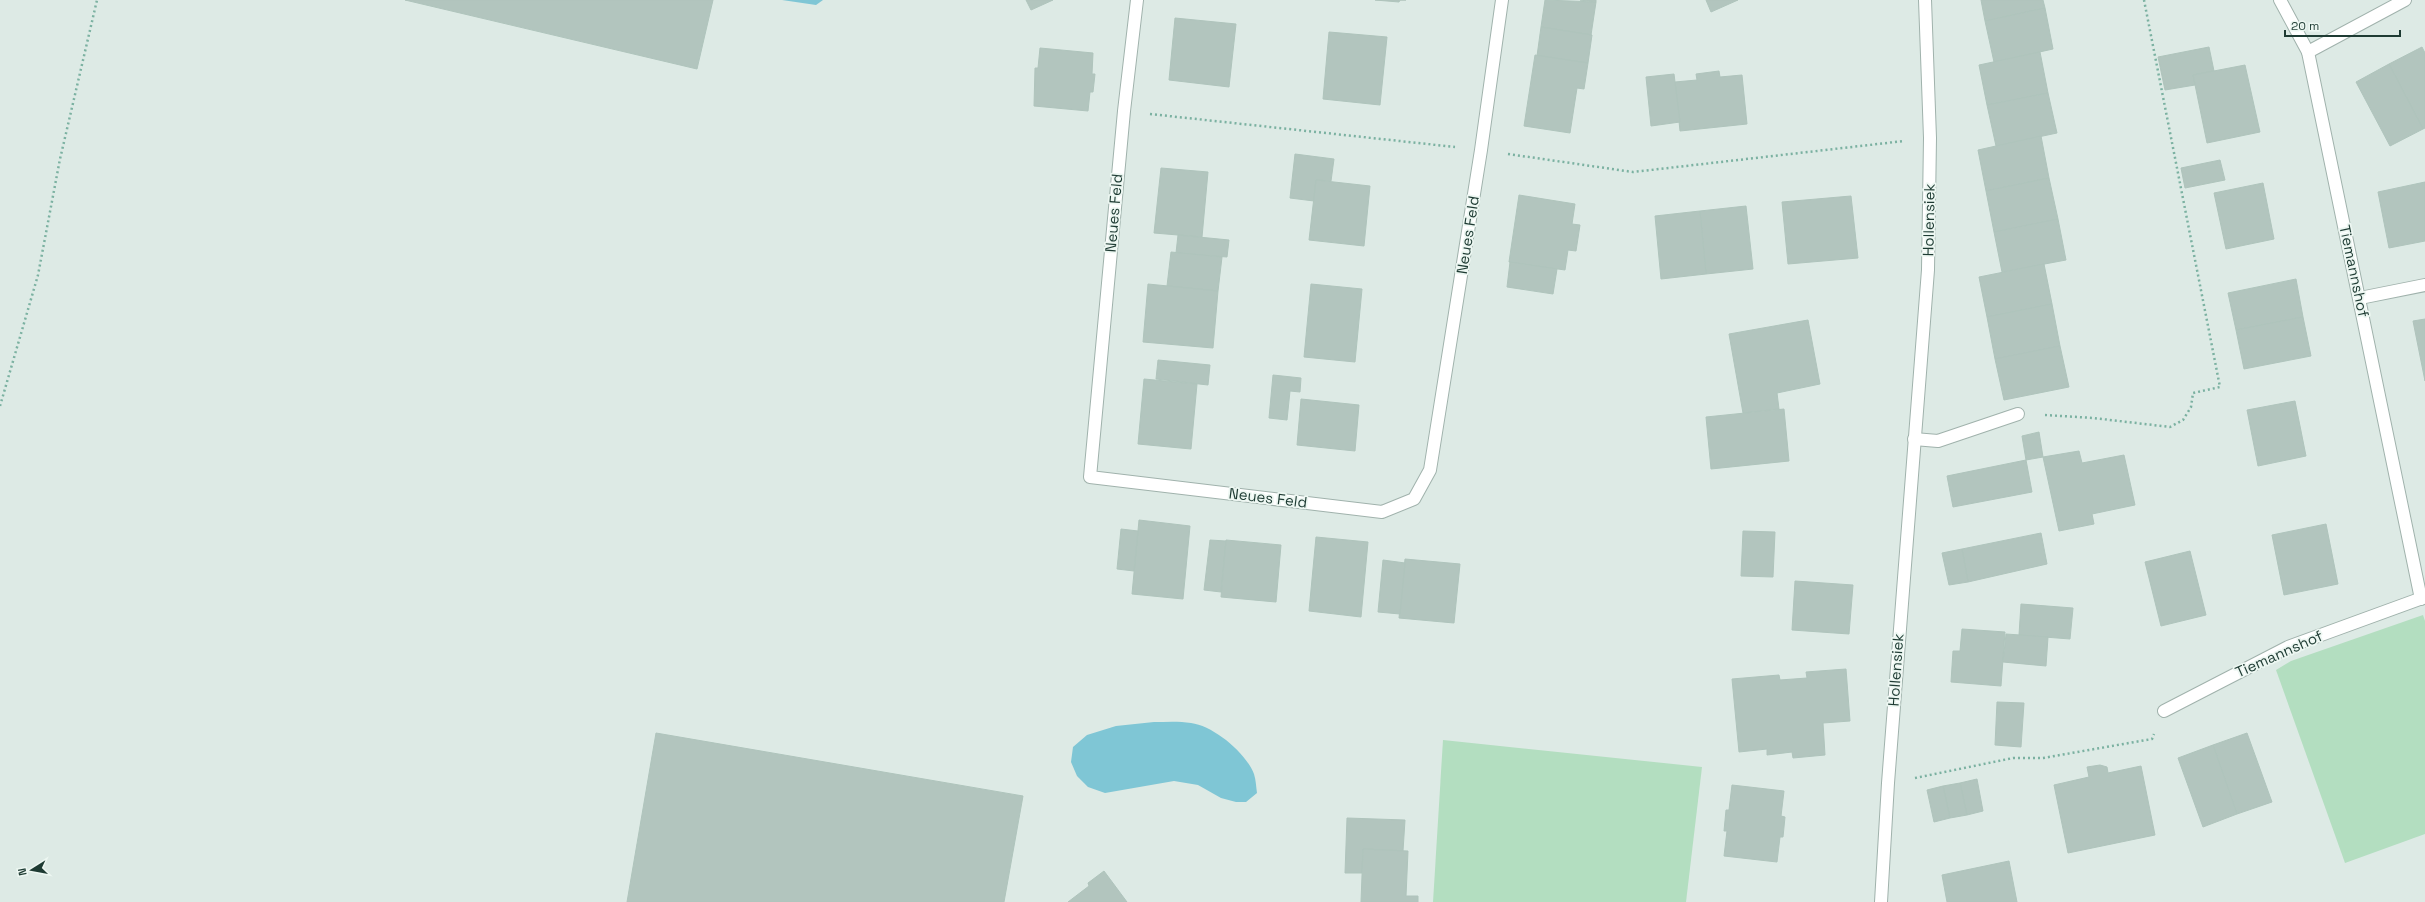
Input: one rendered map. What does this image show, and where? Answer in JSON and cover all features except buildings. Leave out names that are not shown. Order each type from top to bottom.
[{"type":"street","name":"Neues Feld","points":[[1137,0],[1124,111],[1090,477],[1382,512],[1414,499],[1430,470],[1481,150],[1502,0]]},
{"type":"street","name":"Hollensiek","points":[[1881,902],[1888,783],[1928,270],[1930,138],[1925,0]]},
{"type":"street","name":"Tiemannshof","points":[[2164,711],[2288,647],[2423,598],[2308,52],[2280,0]]},
{"type":"street","points":[[2308,52],[2405,0]]},
{"type":"street","points":[[2360,298],[2425,285]]},
{"type":"street","points":[[1914,439],[1938,441],[2018,414]]},
{"type":"path","points":[[0,406],[38,275],[60,159],[97,0]]},
{"type":"path","points":[[2018,414],[2092,418],[2170,427],[2183,420],[2191,407],[2192,394],[2220,387],[2144,0]]},
{"type":"path","points":[[1124,111],[1481,150],[1633,172],[1930,138]]},
{"type":"path","points":[[1888,783],[2013,758],[2043,758],[2152,739],[2164,711]]},
{"type":"green space","points":[[2423,615],[2425,621],[2425,834],[2345,863],[2276,670],[2291,661]]},
{"type":"green space","points":[[1443,740],[1702,767],[1686,902],[1433,902]]},
{"type":"water","points":[[782,0],[823,0],[816,5]]},
{"type":"water","points":[[1154,722],[1191,723],[1200,725],[1219,735],[1237,749],[1250,766],[1255,776],[1257,793],[1246,802],[1236,802],[1221,798],[1198,785],[1174,781],[1105,793],[1088,787],[1077,776],[1071,762],[1073,747],[1087,735],[1116,726]]}]
